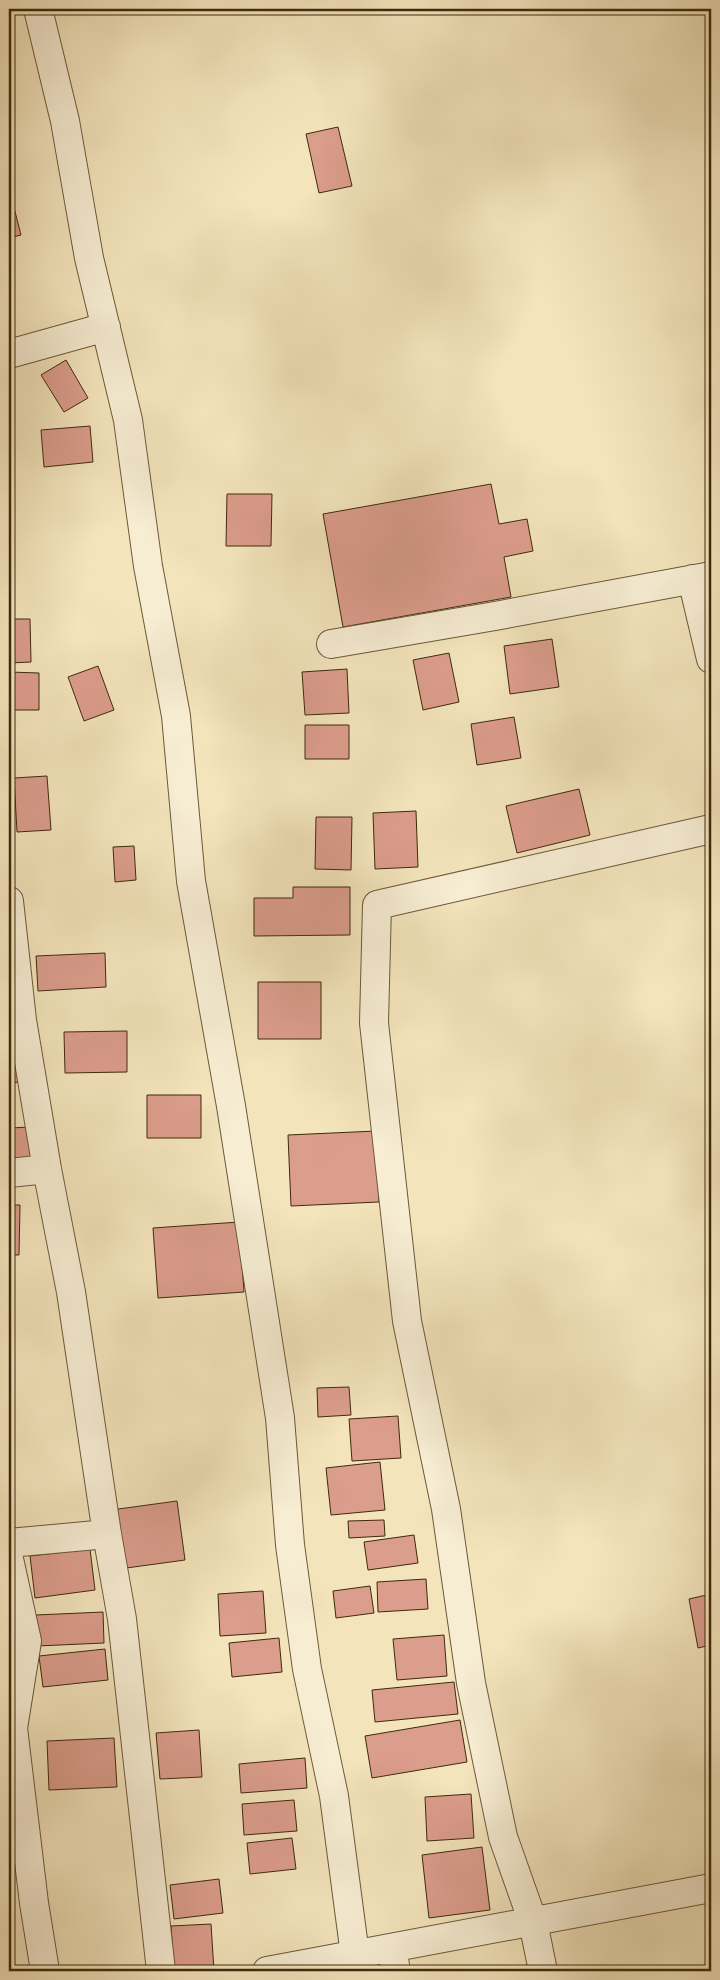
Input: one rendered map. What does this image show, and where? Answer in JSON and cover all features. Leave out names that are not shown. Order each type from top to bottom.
[{"type":"street","points":[[38,9],[65,121],[89,258],[128,420],[148,566],[176,716],[191,881],[231,1106],[280,1418],[290,1545],[305,1650],[334,1796],[355,1955]]},
{"type":"street","points":[[9,354],[106,327]]},
{"type":"street","points":[[331,644],[495,616],[702,577],[711,659]]},
{"type":"street","points":[[544,1971],[533,1922],[501,1827],[471,1683],[446,1509],[407,1321],[374,1023],[377,905],[711,829]]},
{"type":"street","points":[[9,901],[22,1020],[72,1302],[107,1534],[122,1619],[161,1971]]},
{"type":"street","points":[[9,1173],[47,1169]]},
{"type":"street","points":[[9,1543],[107,1534]]},
{"type":"street","points":[[9,1559],[27,1641],[11,1728],[45,1971]]},
{"type":"street","points":[[266,1971],[355,1955],[394,1960],[533,1922],[708,1884]]},
{"type":"building","points":[[338,127],[352,186],[319,193],[306,134]]},
{"type":"building","points":[[9,188],[21,235],[9,238]]},
{"type":"building","points":[[66,360],[88,398],[64,412],[41,375]]},
{"type":"building","points":[[90,426],[93,462],[44,467],[41,430]]},
{"type":"building","points":[[491,484],[499,524],[527,519],[533,551],[504,557],[511,597],[343,627],[323,514]]},
{"type":"building","points":[[227,494],[272,494],[271,546],[226,546]]},
{"type":"building","points":[[9,619],[30,619],[31,662],[9,663]]},
{"type":"building","points":[[552,639],[559,687],[510,694],[504,646]]},
{"type":"building","points":[[449,653],[459,702],[423,710],[413,660]]},
{"type":"building","points":[[98,666],[114,710],[84,721],[68,677]]},
{"type":"building","points":[[347,669],[349,713],[305,715],[302,672]]},
{"type":"building","points":[[9,672],[39,673],[39,710],[9,710]]},
{"type":"building","points":[[514,717],[521,758],[477,765],[471,724]]},
{"type":"building","points":[[305,725],[349,725],[349,759],[305,759]]},
{"type":"building","points":[[47,776],[51,830],[17,832],[14,778]]},
{"type":"building","points":[[579,789],[590,835],[517,853],[506,806]]},
{"type":"building","points":[[416,811],[418,867],[375,869],[373,813]]},
{"type":"building","points":[[316,817],[352,817],[351,870],[315,869]]},
{"type":"building","points":[[134,846],[136,880],[115,882],[113,847]]},
{"type":"building","points":[[293,887],[350,887],[350,935],[254,936],[254,898],[293,898]]},
{"type":"building","points":[[105,953],[106,987],[38,991],[36,956]]},
{"type":"building","points":[[258,982],[321,982],[321,1039],[258,1039]]},
{"type":"building","points":[[127,1031],[127,1072],[65,1073],[64,1032]]},
{"type":"building","points":[[16,1051],[19,1082],[9,1083],[9,1052]]},
{"type":"building","points":[[147,1095],[201,1095],[201,1138],[147,1138]]},
{"type":"building","points":[[31,1127],[32,1161],[9,1162],[9,1128]]},
{"type":"building","points":[[376,1131],[379,1202],[291,1206],[288,1135]]},
{"type":"building","points":[[9,1205],[20,1205],[19,1255],[9,1255]]},
{"type":"building","points":[[239,1222],[244,1292],[158,1298],[153,1228]]},
{"type":"building","points":[[349,1387],[351,1415],[318,1417],[317,1388]]},
{"type":"building","points":[[398,1416],[401,1458],[352,1461],[349,1419]]},
{"type":"building","points":[[380,1462],[385,1510],[331,1515],[326,1468]]},
{"type":"building","points":[[177,1501],[185,1560],[119,1569],[111,1510]]},
{"type":"building","points":[[384,1520],[385,1536],[349,1538],[348,1521]]},
{"type":"building","points":[[414,1535],[418,1563],[368,1570],[364,1542]]},
{"type":"building","points":[[90,1549],[95,1590],[35,1598],[30,1556]]},
{"type":"building","points":[[426,1579],[428,1609],[378,1612],[377,1582]]},
{"type":"building","points":[[370,1586],[374,1613],[336,1618],[333,1591]]},
{"type":"building","points":[[263,1591],[266,1633],[220,1636],[218,1594]]},
{"type":"building","points":[[711,1594],[711,1645],[698,1648],[689,1599]]},
{"type":"building","points":[[103,1612],[104,1643],[37,1646],[36,1615]]},
{"type":"building","points":[[444,1635],[447,1676],[397,1680],[393,1639]]},
{"type":"building","points":[[279,1638],[282,1672],[232,1677],[229,1643]]},
{"type":"building","points":[[12,1639],[20,1674],[9,1677],[9,1640]]},
{"type":"building","points":[[105,1649],[108,1680],[43,1687],[39,1656]]},
{"type":"building","points":[[454,1682],[458,1714],[375,1722],[372,1690]]},
{"type":"building","points":[[460,1720],[467,1762],[372,1778],[365,1736]]},
{"type":"building","points":[[199,1730],[202,1777],[160,1779],[156,1733]]},
{"type":"building","points":[[114,1738],[117,1787],[49,1790],[47,1741]]},
{"type":"building","points":[[305,1758],[307,1788],[241,1793],[239,1764]]},
{"type":"building","points":[[471,1794],[474,1838],[427,1841],[425,1797]]},
{"type":"building","points":[[294,1800],[297,1831],[244,1835],[242,1804]]},
{"type":"building","points":[[292,1838],[296,1869],[250,1874],[247,1843]]},
{"type":"building","points":[[482,1847],[490,1910],[429,1918],[422,1855]]},
{"type":"building","points":[[219,1879],[223,1913],[174,1919],[170,1885]]},
{"type":"building","points":[[211,1924],[214,1971],[174,1971],[171,1926]]}]
